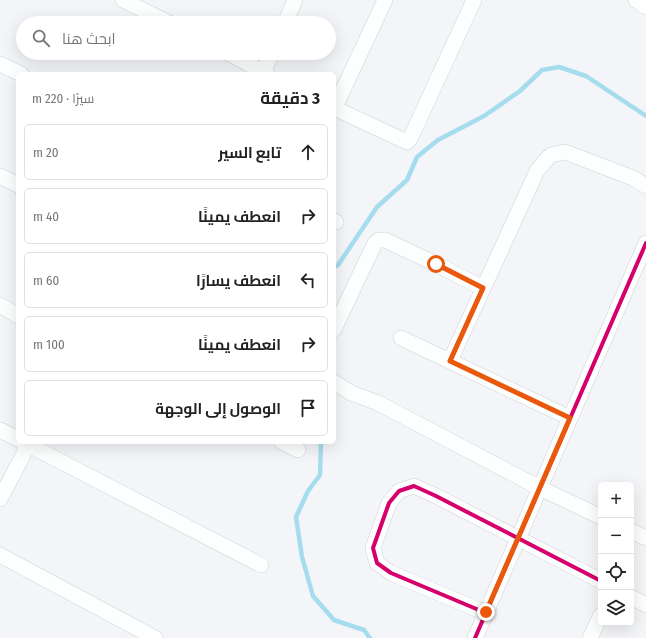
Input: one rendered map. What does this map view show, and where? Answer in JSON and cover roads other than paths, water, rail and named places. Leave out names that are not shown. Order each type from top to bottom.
[{"type":"street","points":[[123,0],[155,16]]},
{"type":"street","points":[[288,16],[296,0]]},
{"type":"street","points":[[336,104],[385,0]]},
{"type":"street","points":[[336,109],[407,142],[410,140],[474,0]]},
{"type":"street","points":[[636,0],[646,7]]},
{"type":"street","points":[[241,60],[263,72]]},
{"type":"street","points":[[265,72],[270,60]]},
{"type":"street","points":[[0,64],[17,72]]},
{"type":"street","points":[[450,361],[537,171],[551,155],[565,152],[633,178],[646,186]]},
{"type":"street","points":[[0,176],[16,184]]},
{"type":"street","points":[[336,325],[375,243],[379,240],[385,240],[483,288]]},
{"type":"street","points":[[474,638],[646,243]]},
{"type":"street","points":[[0,305],[16,315]]},
{"type":"street","points":[[401,338],[570,418]]},
{"type":"street","points":[[336,383],[351,392],[378,403],[540,488],[598,516]]},
{"type":"street","points":[[0,430],[16,438]]},
{"type":"street","points":[[0,499],[24,444]]},
{"type":"street","points":[[29,444],[261,565]]},
{"type":"street","points":[[286,444],[298,450]]},
{"type":"street","points":[[486,612],[391,573],[377,563],[373,548],[390,503],[399,491],[414,486],[518,538],[598,580]]},
{"type":"street","points":[[634,532],[646,538]]},
{"type":"street","points":[[0,555],[155,638]]},
{"type":"street","points":[[634,599],[646,605]]},
{"type":"street","points":[[590,638],[598,621]]},
{"type":"waterway","points":[[336,266],[377,207],[407,180],[417,157],[438,140],[484,116],[520,91],[542,70],[559,67],[586,76],[646,116]]},
{"type":"waterway","points":[[321,444],[320,475],[308,491],[296,517],[302,557],[313,596],[334,620],[364,630],[370,638]]}]
